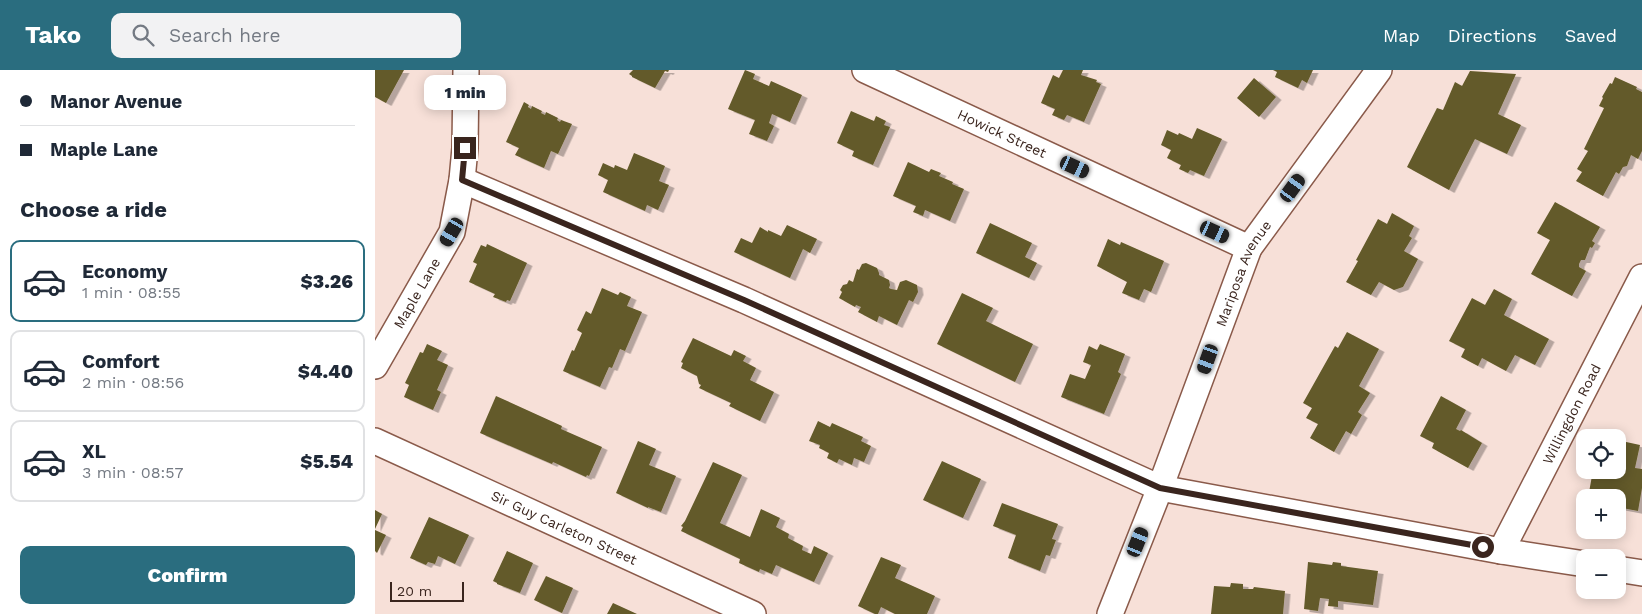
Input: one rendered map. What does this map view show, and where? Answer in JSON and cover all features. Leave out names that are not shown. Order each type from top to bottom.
[{"type":"street","name":"Maple Lane","points":[[375,366],[452,232],[462,180],[465,148],[466,70]]},
{"type":"street","name":"Howick Street","points":[[865,70],[1249,248]]},
{"type":"street","name":"Mariposa Avenue","points":[[1110,614],[1160,488],[1249,248],[1379,70]]},
{"type":"street","points":[[462,180],[753,304],[1160,488],[1501,551],[1576,563]]},
{"type":"street","name":"Willingdon Road","points":[[1501,551],[1642,277]]},
{"type":"street","name":"Sir Guy Carleton Street","points":[[375,441],[753,614]]},
{"type":"street","points":[[1626,570],[1642,573]]},
{"type":"building","points":[[375,70],[404,70],[386,103],[375,97]]},
{"type":"building","points":[[633,70],[669,70],[668,72],[665,71],[655,88],[632,77],[629,74]]},
{"type":"building","points":[[745,70],[755,74],[753,79],[769,86],[771,81],[802,95],[790,122],[772,114],[769,123],[774,126],[767,141],[749,134],[755,120],[728,109]]},
{"type":"building","points":[[1063,70],[1083,70],[1081,75],[1097,80],[1096,82],[1101,84],[1084,122],[1067,115],[1064,120],[1052,115],[1055,109],[1041,103],[1053,75],[1059,78]]},
{"type":"building","points":[[1273,70],[1313,70],[1307,83],[1302,80],[1298,88],[1275,77],[1277,72]]},
{"type":"building","points":[[1470,71],[1516,74],[1498,114],[1521,125],[1507,154],[1475,139],[1449,190],[1407,167],[1437,108],[1443,110],[1455,82],[1462,86]]},
{"type":"building","points":[[1615,77],[1637,87],[1636,89],[1642,92],[1642,151],[1638,159],[1631,155],[1627,166],[1623,167],[1619,174],[1616,172],[1603,196],[1576,181],[1582,172],[1577,169],[1588,151],[1584,149],[1604,108],[1599,106],[1602,97]]},
{"type":"building","points":[[1254,78],[1276,97],[1259,117],[1237,98]]},
{"type":"building","points":[[524,102],[531,109],[532,106],[542,111],[541,113],[545,115],[546,112],[558,118],[557,120],[560,122],[561,120],[572,124],[558,154],[551,151],[544,168],[515,155],[519,148],[506,142]]},
{"type":"building","points":[[851,111],[874,121],[876,116],[886,121],[884,125],[890,127],[873,165],[852,156],[854,151],[837,143]]},
{"type":"building","points":[[1197,128],[1222,139],[1204,176],[1190,170],[1188,173],[1179,169],[1181,165],[1167,158],[1171,150],[1161,145],[1167,130],[1192,139]]},
{"type":"building","points":[[634,153],[665,166],[659,181],[669,185],[658,210],[647,205],[645,211],[603,192],[608,180],[598,175],[603,163],[614,168],[615,165],[627,170]]},
{"type":"building","points":[[908,162],[929,172],[931,169],[941,173],[939,176],[964,189],[950,221],[925,210],[923,216],[913,212],[916,206],[893,196]]},
{"type":"building","points":[[1555,202],[1600,227],[1592,241],[1595,243],[1592,248],[1590,247],[1585,260],[1581,260],[1579,264],[1579,267],[1586,271],[1572,296],[1531,274],[1550,240],[1537,233]]},
{"type":"building","points":[[1392,213],[1414,226],[1409,236],[1412,238],[1404,251],[1418,259],[1403,287],[1394,290],[1379,282],[1371,295],[1346,282],[1378,219],[1387,224]]},
{"type":"building","points":[[990,223],[1032,243],[1025,257],[1037,263],[1029,278],[976,253]]},
{"type":"building","points":[[787,225],[817,239],[810,253],[803,249],[790,278],[734,252],[741,238],[752,243],[760,227],[781,236]]},
{"type":"building","points":[[1108,239],[1120,245],[1121,242],[1164,261],[1151,292],[1144,289],[1139,300],[1122,293],[1127,282],[1097,266]]},
{"type":"building","points":[[487,244],[527,263],[510,301],[507,300],[506,302],[493,297],[495,294],[469,282],[477,264],[473,262],[481,245],[486,247]]},
{"type":"building","points":[[866,263],[877,268],[879,275],[889,280],[889,288],[891,289],[897,290],[900,282],[906,280],[917,285],[918,292],[913,302],[909,300],[897,325],[879,316],[877,322],[858,312],[861,307],[856,305],[855,307],[839,298],[843,285],[847,284],[849,280],[853,282],[857,269],[859,270],[862,264]]},
{"type":"building","points":[[602,288],[618,295],[620,292],[631,297],[627,306],[642,312],[625,351],[620,349],[612,368],[609,367],[600,387],[563,371],[582,333],[577,330],[586,311],[591,314]]},
{"type":"building","points":[[1494,289],[1512,299],[1504,315],[1549,339],[1535,365],[1515,355],[1506,371],[1482,358],[1478,366],[1461,357],[1465,349],[1449,341],[1472,298],[1485,305]]},
{"type":"building","points":[[962,293],[993,308],[986,321],[1033,344],[1015,382],[937,344]]},
{"type":"building","points":[[1347,332],[1379,349],[1359,386],[1370,393],[1358,412],[1362,415],[1351,434],[1346,431],[1334,452],[1310,438],[1318,424],[1306,418],[1312,408],[1303,403],[1335,346],[1338,348]]},
{"type":"building","points":[[693,338],[731,356],[734,350],[746,356],[743,361],[756,368],[750,380],[774,392],[760,421],[729,406],[731,403],[699,388],[701,385],[697,376],[681,368],[683,363],[681,362]]},
{"type":"building","points":[[427,344],[442,351],[437,360],[448,365],[437,390],[441,392],[433,410],[404,397],[409,385],[405,383],[420,352],[423,353]]},
{"type":"building","points":[[1100,344],[1125,354],[1118,372],[1121,374],[1104,414],[1061,397],[1070,374],[1085,379],[1091,365],[1083,362],[1089,346],[1097,350]]},
{"type":"building","points":[[496,396],[562,426],[561,429],[602,447],[589,476],[587,475],[586,477],[553,462],[552,464],[480,433]]},
{"type":"building","points":[[1441,396],[1466,410],[1456,429],[1482,443],[1468,468],[1432,448],[1434,443],[1420,436]]},
{"type":"building","points":[[818,421],[830,427],[832,423],[863,437],[861,441],[871,446],[864,462],[854,458],[852,465],[839,459],[837,463],[827,458],[829,453],[819,448],[820,445],[809,441]]},
{"type":"building","points":[[638,441],[656,449],[649,465],[676,476],[661,512],[616,493]]},
{"type":"building","points":[[1626,442],[1640,445],[1635,468],[1642,469],[1642,488],[1638,511],[1626,509],[1626,489],[1590,489],[1591,479],[1626,479]]},
{"type":"building","points":[[942,461],[981,479],[963,518],[923,500]]},
{"type":"building","points":[[713,462],[742,475],[720,523],[750,537],[761,509],[780,518],[776,527],[789,534],[788,538],[803,546],[802,550],[811,554],[814,546],[828,553],[814,582],[776,565],[772,574],[760,569],[759,572],[739,563],[740,559],[681,531],[683,527],[681,526]]},
{"type":"building","points":[[1002,503],[1058,524],[1052,539],[1056,540],[1050,556],[1046,555],[1040,571],[1008,558],[1016,535],[993,526]]},
{"type":"building","points":[[375,510],[382,514],[375,529]]},
{"type":"building","points":[[429,517],[469,535],[455,564],[438,556],[435,564],[428,562],[426,565],[410,558]]},
{"type":"building","points":[[375,530],[386,535],[377,553],[375,551]]},
{"type":"building","points":[[507,551],[533,563],[520,593],[493,581]]},
{"type":"building","points":[[881,557],[901,565],[895,578],[935,596],[927,614],[895,614],[881,607],[878,614],[875,614],[858,606]]},
{"type":"building","points":[[1308,562],[1332,565],[1333,562],[1341,563],[1341,566],[1378,571],[1373,605],[1338,601],[1338,607],[1328,606],[1329,599],[1320,598],[1318,611],[1304,609]]},
{"type":"building","points":[[546,576],[573,588],[562,613],[534,600]]},
{"type":"building","points":[[1231,583],[1243,584],[1243,589],[1253,589],[1254,587],[1285,591],[1283,614],[1211,614],[1214,586],[1230,587]]},
{"type":"building","points":[[613,603],[637,614],[607,614]]},
{"type":"route","points":[[465,148],[462,180],[744,300],[1160,488],[1483,547]]}]
